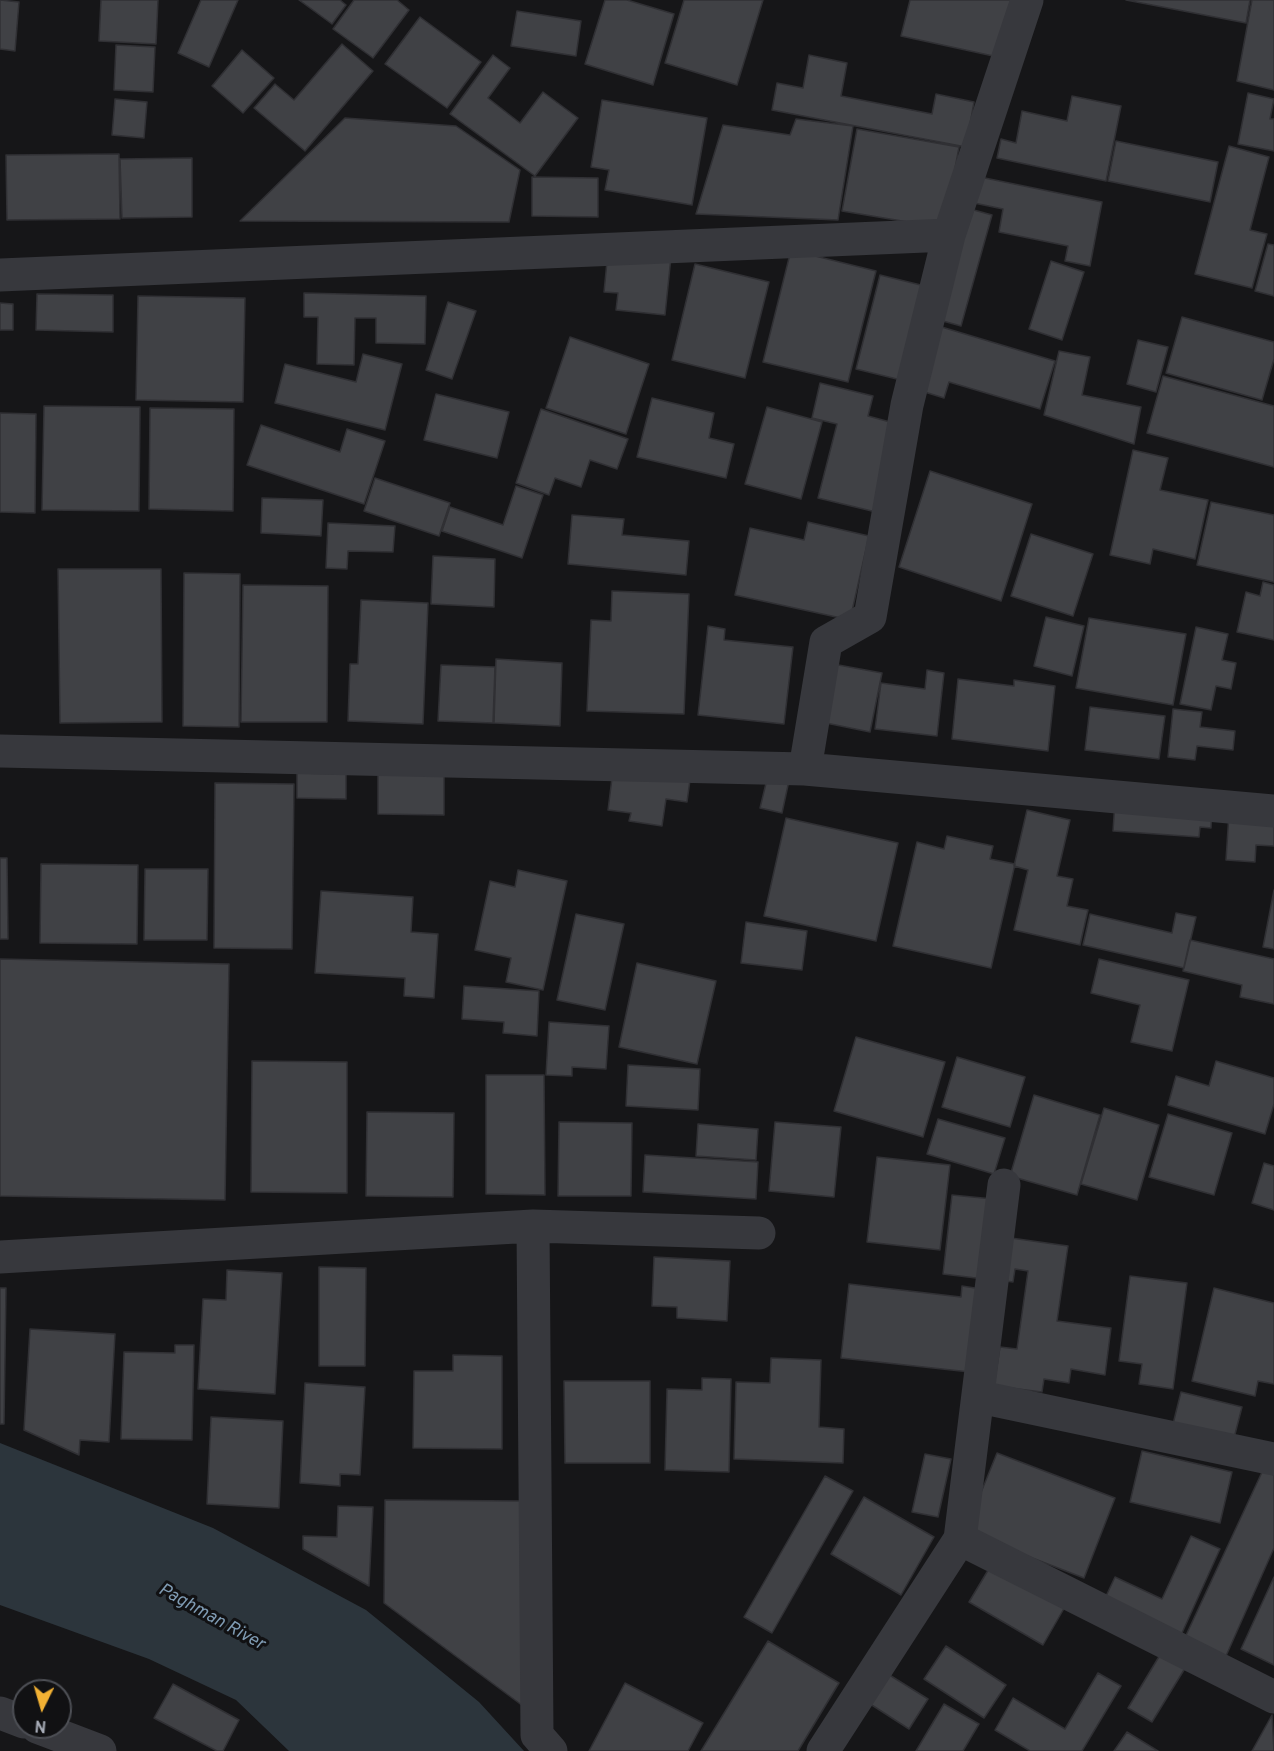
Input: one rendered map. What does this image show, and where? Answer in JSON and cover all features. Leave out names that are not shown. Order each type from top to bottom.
[{"type":"street","points":[[805,769],[826,642],[870,617],[907,405],[949,235],[1027,0]]},
{"type":"street","points":[[0,275],[949,235]]},
{"type":"street","points":[[0,751],[805,769],[1272,801]]},
{"type":"street","points":[[823,1751],[960,1539],[980,1396],[1004,1185]]},
{"type":"street","points":[[0,1257],[533,1226],[759,1233]]},
{"type":"street","points":[[533,1226],[537,1736],[550,1751]]},
{"type":"street","points":[[980,1396],[1274,1459]]},
{"type":"street","points":[[960,1539],[1274,1697]]},
{"type":"street","points":[[68,1739],[100,1751]]},
{"type":"water","name":"Paghman River","points":[[0,1443],[213,1528],[366,1610],[479,1702],[524,1751],[289,1751],[236,1700],[149,1659],[0,1605]]},
{"type":"building","points":[[0,0],[19,2],[15,51],[0,49]]},
{"type":"building","points":[[101,0],[158,0],[156,44],[99,41]]},
{"type":"building","points":[[201,0],[238,0],[209,67],[178,53]]},
{"type":"building","points":[[299,0],[340,0],[346,5],[332,24]]},
{"type":"building","points":[[354,0],[397,0],[409,10],[373,58],[333,29]]},
{"type":"building","points":[[605,0],[627,0],[674,14],[653,85],[585,64]]},
{"type":"building","points":[[684,0],[763,0],[737,85],[665,63]]},
{"type":"building","points":[[910,0],[1021,0],[1007,59],[901,36]]},
{"type":"building","points":[[1126,0],[1250,0],[1246,23]]},
{"type":"building","points":[[1252,0],[1274,0],[1274,90],[1237,81]]},
{"type":"building","points":[[517,11],[581,21],[576,56],[511,46]]},
{"type":"building","points":[[420,17],[481,62],[447,108],[385,64]]},
{"type":"building","points":[[342,44],[373,71],[305,151],[254,108],[275,84],[294,100]]},
{"type":"building","points":[[116,45],[155,47],[153,92],[114,90]]},
{"type":"building","points":[[242,50],[274,78],[243,113],[212,86]]},
{"type":"building","points":[[493,55],[510,68],[488,98],[520,123],[543,92],[578,118],[535,176],[450,114]]},
{"type":"building","points":[[809,55],[847,63],[841,96],[932,114],[936,94],[974,102],[966,147],[772,110],[777,83],[803,88]]},
{"type":"building","points":[[1248,93],[1274,99],[1270,119],[1274,119],[1274,151],[1238,144]]},
{"type":"building","points":[[1072,96],[1121,106],[1106,181],[997,158],[1001,139],[1016,143],[1022,111],[1067,121]]},
{"type":"building","points":[[115,99],[147,102],[144,138],[112,135]]},
{"type":"building","points":[[602,100],[707,118],[692,205],[605,190],[609,170],[591,167]]},
{"type":"building","points":[[345,118],[456,126],[520,170],[509,222],[240,221]]},
{"type":"building","points":[[796,119],[853,126],[838,220],[696,214],[723,125],[790,135]]},
{"type":"building","points":[[857,129],[959,147],[944,228],[842,211]]},
{"type":"building","points":[[1116,141],[1218,162],[1210,202],[1108,181]]},
{"type":"building","points":[[1229,146],[1269,157],[1250,230],[1267,234],[1252,288],[1195,274]]},
{"type":"building","points":[[119,154],[120,219],[7,220],[6,155]]},
{"type":"building","points":[[192,158],[192,217],[122,218],[120,159]]},
{"type":"building","points":[[532,177],[598,178],[598,217],[532,216]]},
{"type":"building","points":[[980,177],[1102,202],[1090,266],[1065,261],[1068,246],[999,232],[1003,209],[974,203]]},
{"type":"building","points":[[963,207],[992,215],[961,326],[932,318]]},
{"type":"building","points":[[1268,244],[1274,245],[1274,296],[1255,291]]},
{"type":"building","points":[[791,250],[876,271],[848,382],[763,362]]},
{"type":"building","points":[[608,251],[671,257],[665,315],[616,310],[618,293],[604,292]]},
{"type":"building","points":[[1051,261],[1084,272],[1062,340],[1029,329]]},
{"type":"building","points":[[695,264],[769,282],[745,378],[672,360]]},
{"type":"building","points":[[880,275],[929,287],[905,381],[856,369]]},
{"type":"building","points":[[304,293],[426,296],[425,344],[376,343],[376,318],[355,318],[354,365],[317,364],[318,317],[304,317]]},
{"type":"building","points":[[37,294],[113,295],[113,332],[36,330]]},
{"type":"building","points":[[138,296],[245,298],[243,402],[136,400]]},
{"type":"building","points":[[448,302],[476,311],[452,379],[426,370]]},
{"type":"building","points":[[0,303],[13,304],[13,330],[0,330]]},
{"type":"building","points":[[1182,317],[1274,342],[1274,359],[1262,400],[1166,373]]},
{"type":"building","points":[[935,325],[1055,361],[1040,409],[949,382],[944,398],[915,389]]},
{"type":"building","points":[[570,337],[649,364],[626,434],[546,408]]},
{"type":"building","points":[[1138,340],[1168,347],[1156,392],[1127,384]]},
{"type":"building","points":[[1059,351],[1090,357],[1082,395],[1141,407],[1134,444],[1044,415]]},
{"type":"building","points":[[363,354],[402,364],[385,430],[275,403],[285,364],[356,382]]},
{"type":"building","points":[[1163,376],[1274,406],[1274,467],[1147,433]]},
{"type":"building","points":[[820,383],[873,396],[868,416],[901,425],[880,513],[818,498],[837,424],[812,418]]},
{"type":"building","points":[[436,394],[509,412],[497,458],[424,440]]},
{"type":"building","points":[[652,398],[714,413],[709,438],[734,444],[726,478],[637,457]]},
{"type":"building","points":[[44,406],[140,407],[139,511],[42,510]]},
{"type":"building","points":[[767,407],[822,422],[801,499],[745,484]]},
{"type":"building","points":[[150,408],[234,409],[233,511],[149,509]]},
{"type":"building","points":[[541,409],[628,439],[617,469],[590,460],[581,487],[555,478],[549,495],[516,483]]},
{"type":"building","points":[[0,413],[36,414],[35,513],[0,512]]},
{"type":"building","points":[[261,425],[340,452],[347,429],[385,441],[364,504],[247,465]]},
{"type":"building","points":[[1133,450],[1168,458],[1160,490],[1208,500],[1195,559],[1153,549],[1150,564],[1110,555]]},
{"type":"building","points":[[930,471],[1032,504],[1001,601],[899,567]]},
{"type":"building","points":[[375,478],[450,503],[439,536],[364,511]]},
{"type":"building","points":[[516,486],[543,495],[522,558],[442,531],[450,507],[503,525]]},
{"type":"building","points":[[262,498],[323,500],[321,536],[261,533]]},
{"type":"building","points":[[1211,502],[1274,515],[1274,582],[1197,565]]},
{"type":"building","points":[[572,515],[624,519],[622,535],[689,541],[686,575],[568,564]]},
{"type":"building","points":[[808,522],[869,536],[850,620],[735,595],[750,528],[804,540]]},
{"type":"building","points":[[328,523],[395,526],[393,552],[348,551],[347,569],[326,568]]},
{"type":"building","points":[[1031,534],[1093,554],[1073,616],[1011,596]]},
{"type":"building","points":[[433,556],[495,559],[494,607],[431,604]]},
{"type":"building","points":[[58,569],[161,569],[162,722],[60,723]]},
{"type":"building","points":[[184,573],[240,574],[239,727],[183,726]]},
{"type":"building","points":[[1263,582],[1274,585],[1274,640],[1237,632],[1246,592],[1260,596]]},
{"type":"building","points":[[243,585],[328,586],[327,722],[241,722]]},
{"type":"building","points":[[612,591],[689,594],[684,714],[587,711],[591,620],[611,621]]},
{"type":"building","points":[[361,600],[428,603],[423,724],[348,721],[350,664],[358,664]]},
{"type":"building","points":[[1046,617],[1084,626],[1072,676],[1034,666]]},
{"type":"building","points":[[1089,618],[1186,634],[1173,705],[1076,688]]},
{"type":"building","points":[[708,626],[725,629],[724,640],[793,647],[784,724],[698,715]]},
{"type":"building","points":[[1196,627],[1228,634],[1222,660],[1236,663],[1231,689],[1216,686],[1211,710],[1180,704]]},
{"type":"building","points":[[496,659],[562,663],[560,726],[494,723]]},
{"type":"building","points":[[833,664],[882,673],[870,732],[821,722]]},
{"type":"building","points":[[441,665],[495,667],[493,723],[438,721]]},
{"type":"building","points":[[927,670],[944,673],[937,736],[875,729],[881,683],[925,689]]},
{"type":"building","points":[[958,679],[1014,686],[1014,680],[1055,686],[1048,751],[952,739]]},
{"type":"building","points":[[1090,707],[1165,716],[1159,759],[1085,750]]},
{"type":"building","points":[[1173,709],[1202,712],[1200,727],[1235,731],[1233,750],[1197,746],[1195,760],[1168,757]]},
{"type":"building","points":[[613,770],[690,780],[687,802],[666,799],[662,826],[629,821],[631,813],[608,810]]},
{"type":"building","points":[[769,771],[790,776],[782,813],[760,808]]},
{"type":"building","points":[[297,773],[346,774],[346,799],[297,798]]},
{"type":"building","points":[[378,775],[444,775],[444,815],[378,814]]},
{"type":"building","points":[[215,783],[294,784],[292,949],[214,948]]},
{"type":"building","points":[[1115,801],[1212,807],[1211,828],[1200,827],[1199,837],[1113,831]]},
{"type":"building","points":[[1027,810],[1070,820],[1057,876],[1073,879],[1067,906],[1088,910],[1080,945],[1014,930],[1028,870],[1014,866]]},
{"type":"building","points":[[1229,813],[1274,815],[1274,846],[1256,845],[1255,862],[1226,860]]},
{"type":"building","points":[[786,818],[898,843],[876,941],[764,916]]},
{"type":"building","points":[[947,836],[993,846],[990,859],[1015,864],[991,968],[893,946],[917,842],[944,849]]},
{"type":"building","points":[[0,858],[7,858],[8,939],[0,939]]},
{"type":"building","points":[[41,864],[138,865],[137,944],[40,943]]},
{"type":"building","points":[[145,869],[208,869],[207,940],[144,940]]},
{"type":"building","points":[[518,870],[567,881],[543,990],[506,982],[511,958],[475,950],[490,881],[515,887]]},
{"type":"building","points":[[1274,890],[1274,949],[1263,947]]},
{"type":"building","points":[[321,891],[413,897],[411,932],[438,934],[434,998],[404,996],[405,978],[315,973]]},
{"type":"building","points":[[1176,913],[1196,917],[1184,968],[1083,945],[1090,914],[1172,933]]},
{"type":"building","points":[[576,914],[624,924],[605,1010],[557,1000]]},
{"type":"building","points":[[746,922],[807,931],[802,970],[741,963]]},
{"type":"building","points":[[1190,940],[1274,959],[1274,1004],[1240,997],[1242,985],[1183,971]]},
{"type":"building","points":[[0,959],[229,964],[225,1200],[0,1196]]},
{"type":"building","points":[[1099,959],[1189,980],[1172,1051],[1131,1042],[1140,1005],[1091,993]]},
{"type":"building","points":[[637,963],[716,981],[697,1064],[619,1047]]},
{"type":"building","points":[[464,986],[539,991],[537,1036],[503,1033],[504,1022],[462,1019]]},
{"type":"building","points":[[549,1022],[609,1026],[606,1069],[572,1067],[572,1076],[546,1075]]},
{"type":"building","points":[[856,1037],[945,1062],[923,1137],[834,1111]]},
{"type":"building","points":[[957,1057],[1025,1077],[1010,1127],[942,1107]]},
{"type":"building","points":[[252,1061],[347,1062],[347,1193],[251,1192]]},
{"type":"building","points":[[1216,1061],[1274,1078],[1274,1104],[1265,1134],[1168,1105],[1176,1076],[1209,1086]]},
{"type":"building","points":[[628,1065],[700,1069],[698,1110],[626,1106]]},
{"type":"building","points":[[486,1075],[544,1075],[545,1195],[486,1194]]},
{"type":"building","points":[[1034,1095],[1100,1115],[1077,1195],[1010,1176]]},
{"type":"building","points":[[1104,1108],[1159,1125],[1137,1200],[1081,1184]]},
{"type":"building","points":[[367,1112],[454,1113],[453,1197],[366,1196]]},
{"type":"building","points":[[1168,1114],[1232,1133],[1214,1195],[1149,1177]]},
{"type":"building","points":[[938,1119],[1005,1138],[994,1174],[927,1154]]},
{"type":"building","points":[[559,1122],[632,1123],[631,1196],[558,1196]]},
{"type":"building","points":[[775,1122],[841,1127],[834,1197],[769,1191]]},
{"type":"building","points":[[698,1124],[758,1129],[756,1160],[696,1156]]},
{"type":"building","points":[[645,1155],[758,1162],[756,1199],[643,1192]]},
{"type":"building","points":[[877,1157],[950,1165],[940,1250],[867,1242]]},
{"type":"building","points":[[1264,1163],[1274,1166],[1274,1210],[1252,1203]]},
{"type":"building","points":[[952,1195],[993,1199],[984,1279],[943,1274]]},
{"type":"building","points":[[1004,1237],[1068,1246],[1057,1321],[1111,1328],[1105,1375],[1071,1369],[1069,1383],[1044,1379],[1042,1392],[994,1386],[1000,1347],[1017,1349],[1028,1271],[1015,1269],[1013,1282],[998,1280]]},
{"type":"building","points":[[654,1257],[730,1261],[727,1321],[677,1318],[677,1307],[652,1306]]},
{"type":"building","points":[[319,1267],[366,1268],[365,1366],[319,1366]]},
{"type":"building","points":[[227,1270],[282,1273],[275,1394],[198,1389],[203,1299],[226,1300]]},
{"type":"building","points":[[1130,1276],[1187,1283],[1173,1389],[1139,1384],[1142,1364],[1119,1361]]},
{"type":"building","points":[[849,1284],[961,1297],[962,1286],[988,1290],[979,1373],[841,1358]]},
{"type":"building","points":[[0,1288],[6,1288],[4,1424],[0,1424]]},
{"type":"building","points":[[1214,1288],[1274,1303],[1274,1384],[1258,1381],[1255,1396],[1192,1381]]},
{"type":"building","points":[[30,1329],[115,1334],[109,1442],[80,1440],[79,1455],[24,1430]]},
{"type":"building","points":[[175,1345],[194,1345],[192,1440],[121,1439],[124,1352],[175,1353]]},
{"type":"building","points":[[453,1355],[502,1356],[502,1449],[413,1448],[414,1371],[453,1371]]},
{"type":"building","points":[[771,1358],[821,1360],[819,1427],[844,1429],[843,1463],[734,1459],[736,1382],[770,1383]]},
{"type":"building","points":[[702,1378],[731,1379],[729,1472],[665,1470],[667,1389],[702,1390]]},
{"type":"building","points":[[564,1381],[650,1381],[650,1463],[565,1463]]},
{"type":"building","points":[[305,1383],[365,1387],[360,1475],[340,1474],[340,1486],[300,1483]]},
{"type":"building","points":[[1181,1392],[1242,1407],[1233,1442],[1172,1428]]},
{"type":"building","points":[[211,1417],[283,1421],[279,1508],[207,1504]]},
{"type":"building","points":[[1142,1451],[1232,1472],[1220,1523],[1130,1502]]},
{"type":"building","points":[[997,1453],[1115,1498],[1084,1578],[965,1532]]},
{"type":"building","points":[[925,1454],[951,1459],[938,1517],[912,1512]]},
{"type":"building","points":[[1263,1470],[1274,1475],[1274,1548],[1222,1665],[1181,1646]]},
{"type":"building","points":[[825,1476],[853,1491],[772,1633],[744,1617]]},
{"type":"building","points":[[864,1497],[934,1537],[901,1595],[831,1554]]},
{"type":"building","points":[[385,1500],[524,1501],[523,1706],[384,1603]]},
{"type":"building","points":[[338,1506],[373,1507],[369,1586],[303,1549],[303,1536],[337,1537]]},
{"type":"building","points":[[1191,1536],[1220,1549],[1177,1644],[1100,1609],[1115,1577],[1162,1599]]},
{"type":"building","points":[[993,1562],[1066,1605],[1043,1645],[969,1602]]},
{"type":"building","points":[[1274,1577],[1274,1665],[1241,1649]]},
{"type":"building","points":[[768,1641],[839,1683],[798,1751],[701,1751]]},
{"type":"building","points":[[946,1646],[1006,1685],[984,1718],[924,1679]]},
{"type":"building","points":[[1163,1650],[1187,1665],[1152,1722],[1128,1708]]},
{"type":"building","points":[[883,1671],[928,1699],[909,1729],[864,1700]]},
{"type":"building","points":[[1098,1673],[1121,1686],[1082,1751],[1030,1751],[995,1730],[1013,1698],[1065,1729]]},
{"type":"building","points":[[625,1683],[703,1723],[688,1751],[589,1751]]},
{"type":"building","points":[[173,1684],[239,1720],[223,1751],[217,1751],[154,1718]]},
{"type":"building","points":[[944,1704],[979,1724],[963,1751],[916,1751]]},
{"type":"building","points":[[1272,1715],[1274,1751],[1252,1751]]},
{"type":"building","points":[[1127,1732],[1158,1751],[1114,1751]]}]
